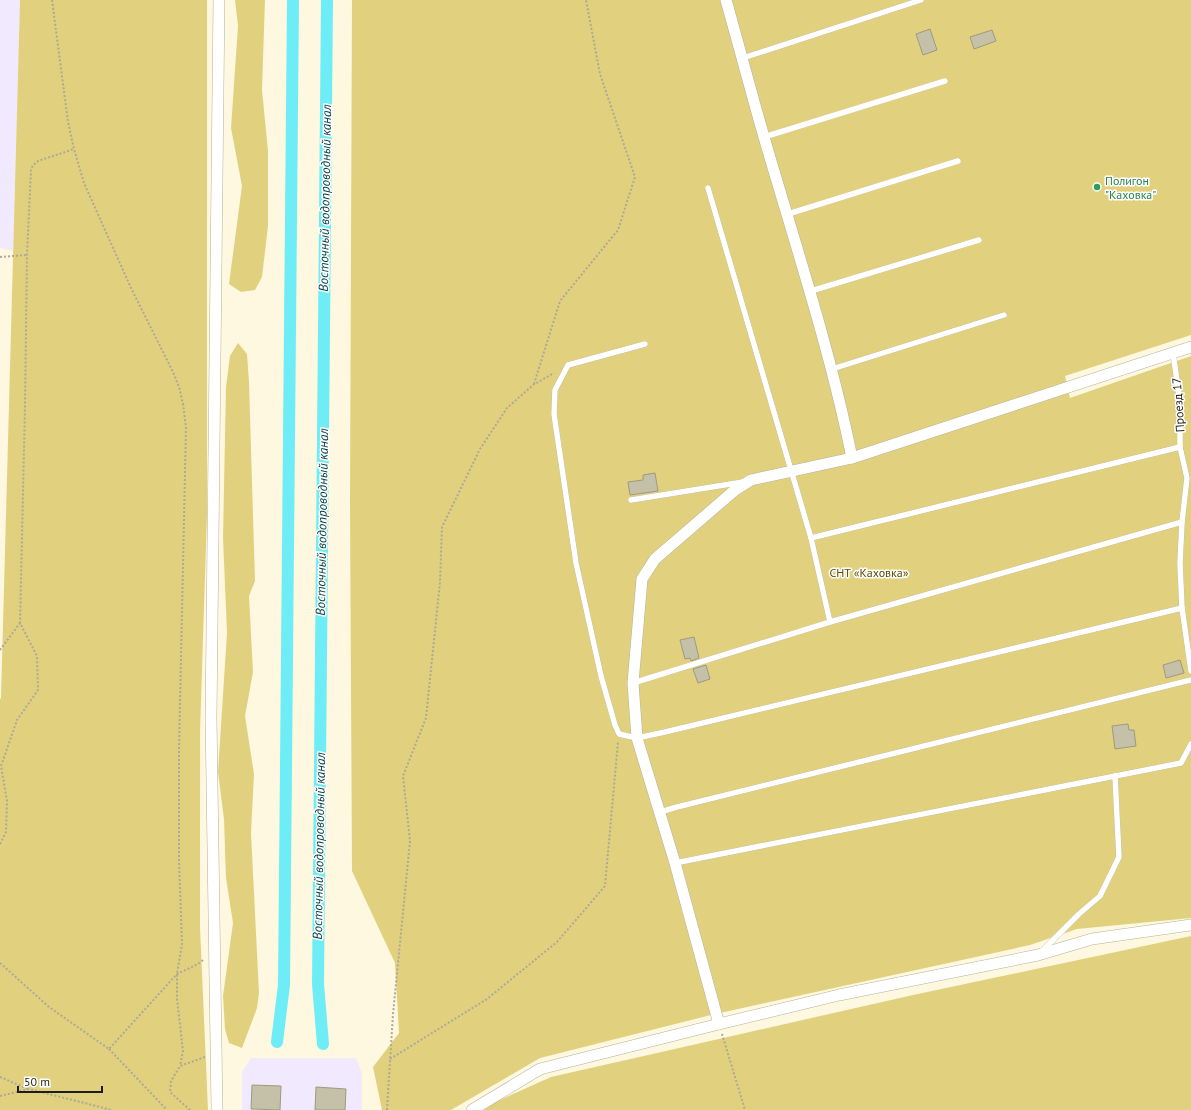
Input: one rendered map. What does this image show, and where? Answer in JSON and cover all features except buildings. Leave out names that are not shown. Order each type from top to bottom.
[{"type":"street","points":[[216,1110],[211,718],[220,0]]},
{"type":"street","points":[[726,0],[764,137],[811,291],[832,369],[852,458]]},
{"type":"street","points":[[718,1024],[675,863],[637,738],[633,683],[642,579],[655,559],[735,490],[751,480],[852,458],[1191,347]]},
{"type":"street","points":[[472,1110],[540,1069],[839,995],[1038,955],[1092,939],[1191,925]]},
{"type":"lane","points":[[743,58],[921,0]]},
{"type":"lane","points":[[764,137],[945,82]]},
{"type":"lane","points":[[788,214],[958,161]]},
{"type":"lane","points":[[708,188],[811,538],[830,622]]},
{"type":"lane","points":[[811,291],[979,240]]},
{"type":"lane","points":[[832,369],[1004,315]]},
{"type":"lane","points":[[645,344],[568,365],[555,390],[554,414],[576,563],[601,676],[619,734],[637,738],[673,730],[1182,608]]},
{"type":"lane","name":"Проезд 17","points":[[1173,353],[1180,402],[1180,447],[1187,478],[1182,522],[1180,563],[1182,608],[1191,671]]},
{"type":"lane","points":[[811,538],[1180,447]]},
{"type":"lane","points":[[631,500],[751,480]]},
{"type":"lane","points":[[633,683],[830,622],[1182,522]]},
{"type":"lane","points":[[660,812],[1191,680]]},
{"type":"lane","points":[[675,863],[1181,763],[1191,744]]},
{"type":"lane","points":[[1038,955],[1079,914],[1100,896],[1119,857],[1115,776]]},
{"type":"path","points":[[52,0],[68,122],[84,183],[130,288],[173,372],[179,387],[186,427],[178,861],[182,944],[176,974],[177,999],[183,1052],[180,1066],[171,1081],[170,1092],[190,1110]]},
{"type":"path","points":[[533,385],[560,301],[618,230],[635,178],[600,74],[586,0]]},
{"type":"path","points":[[0,844],[6,832],[7,801],[1,766],[17,720],[38,690],[37,656],[20,623],[27,255],[31,170],[33,165],[38,161],[74,149]]},
{"type":"path","points":[[0,257],[27,255]]},
{"type":"path","points":[[387,1110],[393,1014],[410,841],[403,776],[426,718],[440,582],[442,527],[480,449],[507,408],[533,385],[568,365]]},
{"type":"path","points":[[0,650],[20,623]]},
{"type":"path","points":[[390,1059],[486,999],[557,942],[605,886],[619,734]]},
{"type":"path","points":[[109,1049],[176,974],[198,964],[215,950]]},
{"type":"path","points":[[0,963],[49,1008],[109,1049],[167,1110]]},
{"type":"path","points":[[718,1024],[745,1110]]},
{"type":"path","points":[[180,1066],[216,1054]]},
{"type":"path","points":[[0,1077],[29,1089],[112,1110]]},
{"type":"path","points":[[0,1096],[29,1089]]},
{"type":"shaded area","points":[[0,0],[20,0],[13,251],[0,248]]},
{"type":"shaded area","points":[[251,1058],[356,1058],[362,1074],[362,1110],[242,1110],[242,1072]]},
{"type":"green space","points":[[20,0],[207,0],[207,515],[200,731],[200,927],[208,1110],[0,1110],[0,699]]},
{"type":"green space","points":[[235,0],[265,0],[262,90],[268,151],[268,226],[262,277],[255,290],[241,292],[229,284],[242,186],[231,128],[238,26]]},
{"type":"green space","name":"СНТ «Каховка»","points":[[352,0],[1191,0],[1191,335],[1065,376],[1070,398],[1191,356],[1191,918],[1077,929],[1030,945],[711,1015],[540,1058],[451,1110],[382,1110],[373,1067],[399,1033],[395,963],[352,871],[350,502]]},
{"type":"green space","points":[[238,343],[247,354],[249,382],[255,581],[249,596],[253,672],[245,716],[254,774],[251,833],[259,993],[257,1008],[242,1048],[229,1043],[225,1029],[223,996],[233,923],[226,878],[224,819],[218,772],[227,633],[223,538],[226,387],[230,356]]},
{"type":"green space","points":[[1191,936],[1191,1110],[482,1110],[493,1103],[551,1077],[913,995]]},
{"type":"waterway","name":"Восточный водопроводный канал","points":[[277,1042],[284,985],[293,0]]},
{"type":"waterway","name":"Восточный водопроводный канал","points":[[323,1044],[318,984],[327,0]]},
{"type":"place","name":"Полигон \"Каховка\"","points":[[1097,187]]}]
